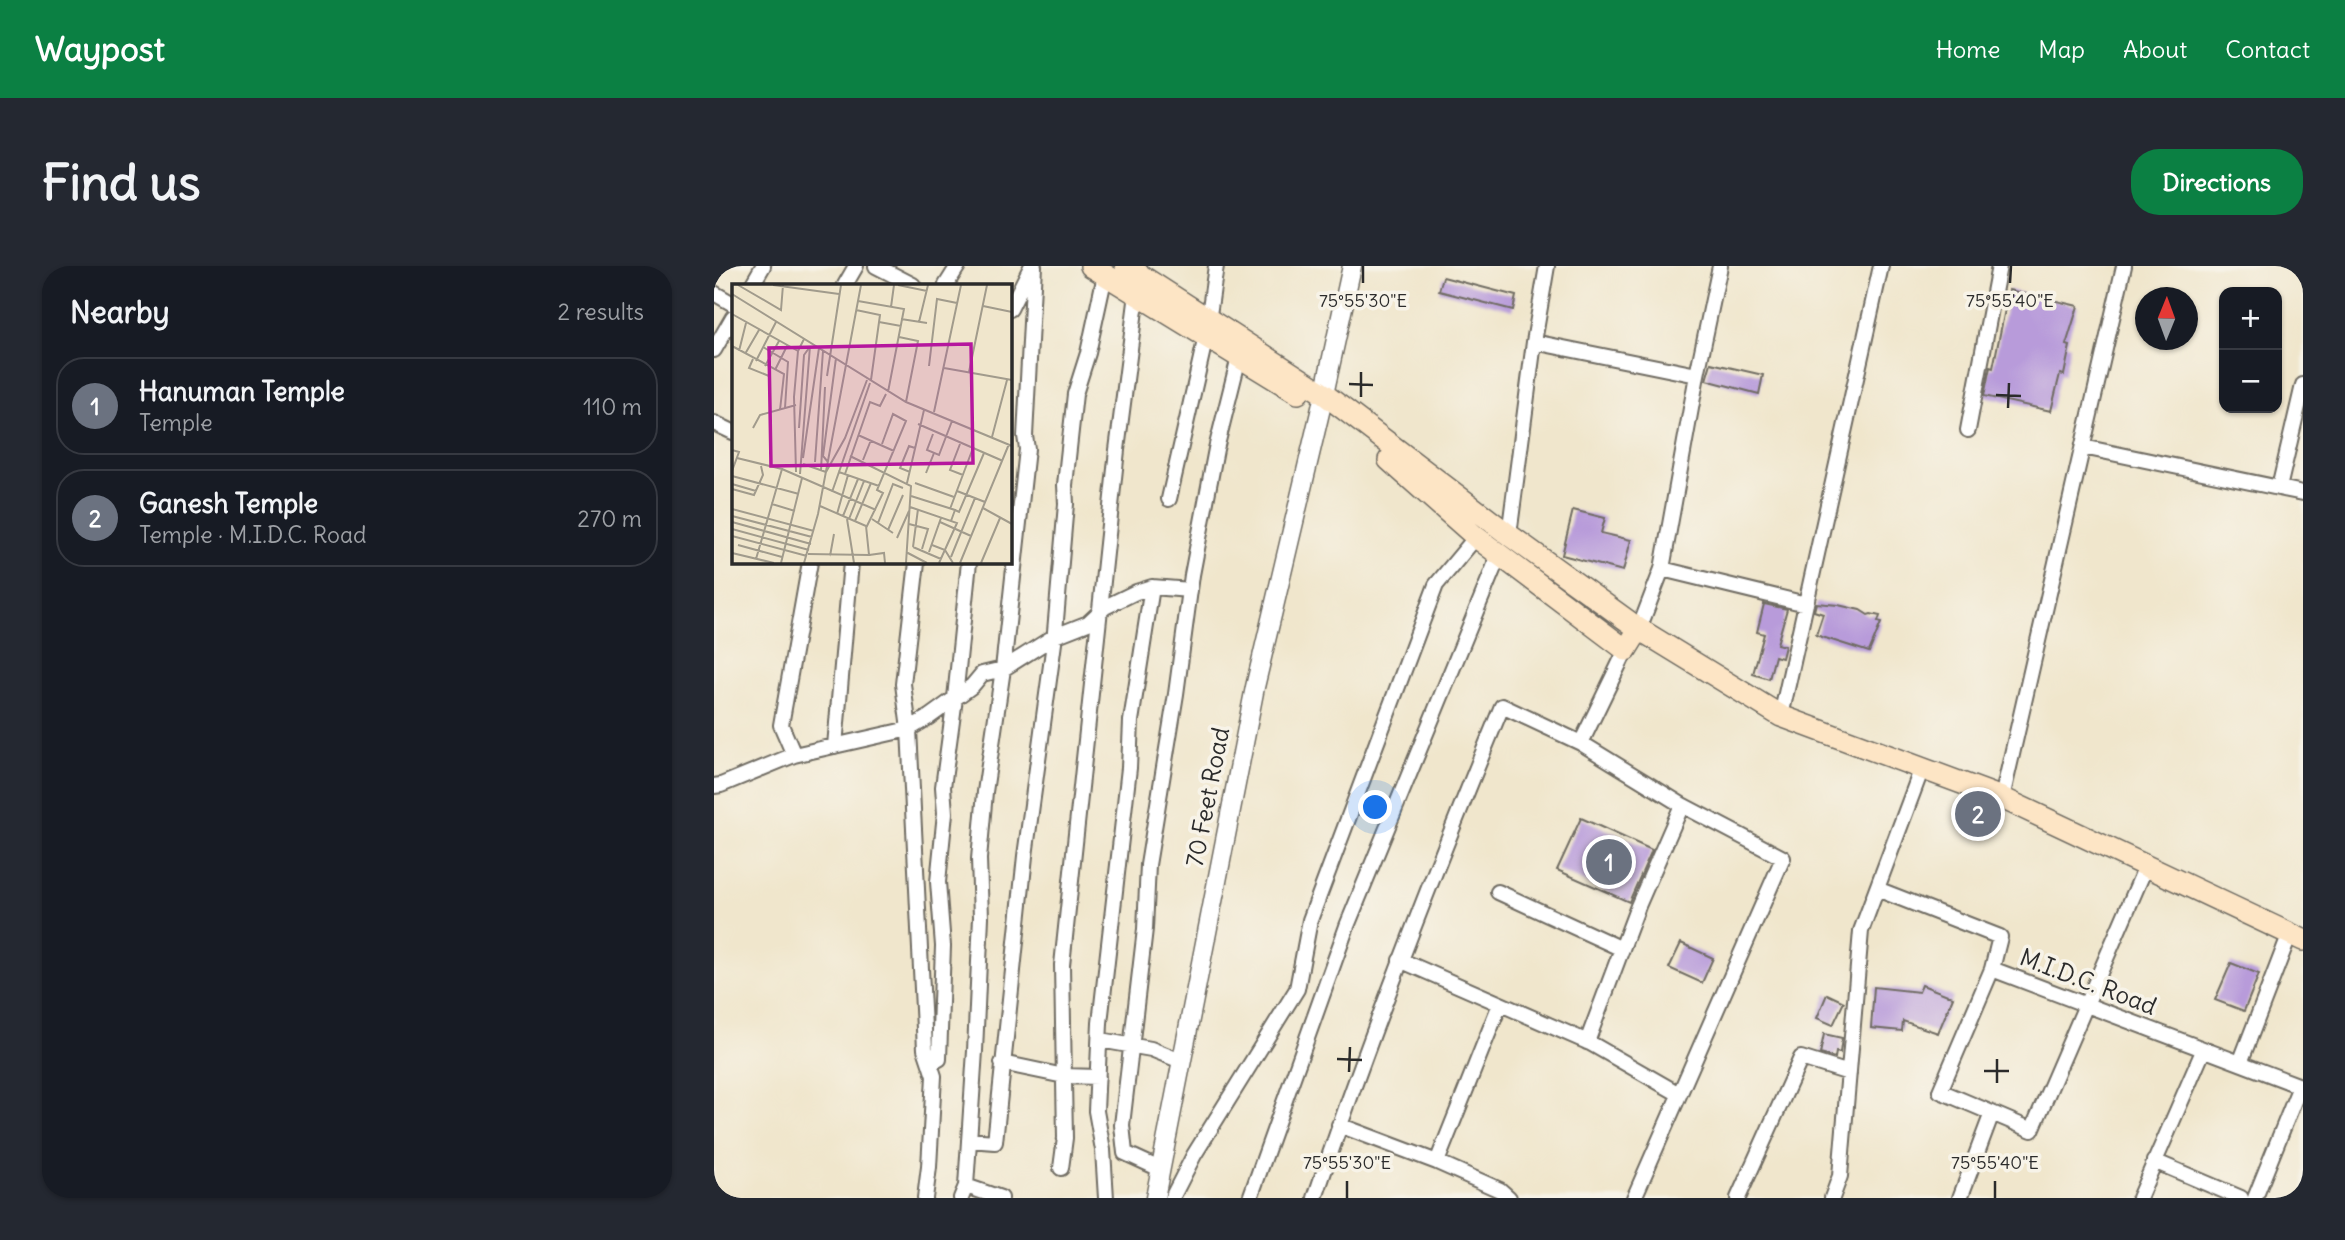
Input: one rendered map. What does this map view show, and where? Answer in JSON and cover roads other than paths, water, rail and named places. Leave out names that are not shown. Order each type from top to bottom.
[{"type":"main road","points":[[1126,266],[1207,327],[1323,401],[1639,629],[1781,716],[2003,798],[2297,937]]},
{"type":"main road","points":[[1098,270],[1137,294],[1207,327],[1240,357],[1323,401],[1476,537],[1626,649],[1639,629]]},
{"type":"street","points":[[753,284],[763,266]]},
{"type":"street","points":[[846,284],[856,266]]},
{"type":"street","points":[[876,266],[911,284]]},
{"type":"street","points":[[947,284],[958,266]]},
{"type":"street","points":[[1012,305],[1032,266]]},
{"type":"street","points":[[1001,1198],[963,1192],[969,1140],[981,917],[979,859],[1027,449],[1025,436],[1032,266]]},
{"type":"street","points":[[1169,499],[1207,327],[1216,266]]},
{"type":"street","name":"70 Feet Road","points":[[1155,1198],[1255,687],[1352,266]]},
{"type":"street","points":[[1509,535],[1534,342],[1547,266]]},
{"type":"street","points":[[1639,629],[1662,569],[1697,374],[1720,266]]},
{"type":"street","points":[[1781,716],[1881,266]]},
{"type":"street","points":[[1968,430],[1999,266]]},
{"type":"street","points":[[2003,798],[2124,266]]},
{"type":"street","points":[[969,1140],[995,1142],[1036,764],[1055,636],[1066,504],[1065,485],[1075,394],[1088,353],[1098,270]]},
{"type":"street","points":[[714,293],[732,303]]},
{"type":"street","points":[[1060,1168],[1065,1138],[1062,965],[1137,294]]},
{"type":"street","points":[[714,350],[732,319]]},
{"type":"street","points":[[1534,342],[1697,374]]},
{"type":"street","points":[[1160,1169],[1125,1153],[1122,1125],[1145,929],[1148,865],[1190,590],[1216,449],[1240,357]]},
{"type":"street","points":[[2280,488],[2303,385]]},
{"type":"street","points":[[714,423],[732,432]]},
{"type":"street","points":[[2083,447],[2303,493]]},
{"type":"street","points":[[1172,1198],[1194,1154],[1297,989],[1310,920],[1436,585],[1476,537]]},
{"type":"street","points":[[1251,1198],[1348,926],[1499,555]]},
{"type":"street","points":[[794,755],[780,725],[810,564]]},
{"type":"street","points":[[835,746],[851,564]]},
{"type":"street","points":[[917,564],[903,684],[909,729],[925,1049],[934,1076],[925,1198]]},
{"type":"street","points":[[930,1064],[939,1059],[943,946],[939,882],[945,813],[943,787],[969,564]]},
{"type":"street","points":[[1662,569],[1806,604]]},
{"type":"street","points":[[1106,1198],[1103,1150],[1096,1111],[1100,1040],[1129,768],[1130,721],[1152,587]]},
{"type":"street","points":[[714,786],[794,755],[909,729],[972,686],[982,674],[1003,669],[1055,636],[1088,623],[1136,592],[1152,587],[1190,590]]},
{"type":"street","points":[[1581,743],[1626,649]]},
{"type":"street","points":[[1315,1198],[1400,960],[1502,706],[1581,743],[1682,805],[1783,858],[1634,1198]]},
{"type":"street","points":[[1832,1198],[1840,1176],[1861,931],[1922,768]]},
{"type":"street","points":[[1587,1042],[1638,906],[1682,805]]},
{"type":"street","points":[[1992,969],[1940,1091],[2032,1130],[2146,866]]},
{"type":"street","name":"M.I.D.C. Road","points":[[1877,889],[2000,937],[1992,969],[2203,1051],[2302,1086]]},
{"type":"street","points":[[1499,892],[1622,950]]},
{"type":"street","points":[[2240,1063],[2297,937]]},
{"type":"street","points":[[1400,960],[1587,1042],[1679,1094]]},
{"type":"street","points":[[1437,1162],[1500,1004]]},
{"type":"street","points":[[1100,1040],[1151,1049],[1181,1061]]},
{"type":"street","points":[[2139,1198],[2203,1051]]},
{"type":"street","points":[[1738,1198],[1801,1058],[1849,1073]]},
{"type":"street","points":[[1002,1063],[1063,1076],[1098,1077]]},
{"type":"street","points":[[2255,1198],[2302,1086]]},
{"type":"street","points":[[1960,1198],[1992,1113]]},
{"type":"street","points":[[1339,1125],[1437,1162],[1500,1190],[1509,1198]]},
{"type":"street","points":[[2154,1161],[2241,1198]]},
{"type":"place","name":"Ganesh Temple","points":[[1978,814]]},
{"type":"place","name":"Hanuman Temple","points":[[1609,862]]}]
